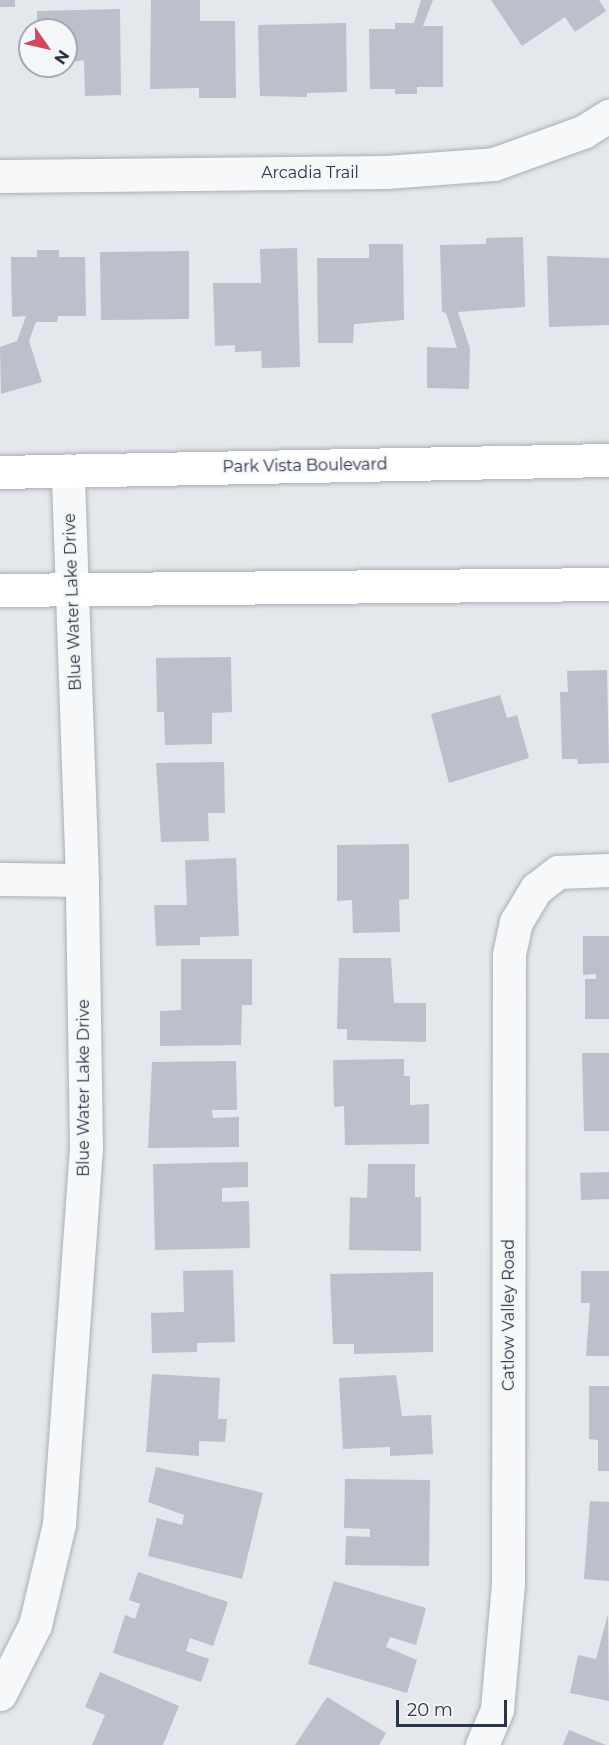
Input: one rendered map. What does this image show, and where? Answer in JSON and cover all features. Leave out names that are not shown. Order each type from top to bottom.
[{"type":"main road","name":"Park Vista Boulevard","points":[[0,472],[609,460]]},
{"type":"main road","points":[[0,590],[609,584]]},
{"type":"street","name":"Arcadia Trail","points":[[0,176],[386,172],[494,164],[583,132],[609,116]]},
{"type":"street","name":"Blue Water Lake Drive","points":[[0,1694],[35,1625],[59,1524],[86,1147],[82,880],[68,470]]},
{"type":"street","name":"Catlow Valley Road","points":[[482,1745],[497,1709],[508,1583],[509,954],[516,922],[536,889],[558,872],[609,870]]},
{"type":"street","points":[[0,879],[82,880]]},
{"type":"building","points":[[0,0],[15,0],[15,7],[0,7]]},
{"type":"building","points":[[151,0],[200,0],[200,21],[235,21],[236,98],[199,98],[199,88],[150,89]]},
{"type":"building","points":[[421,0],[433,0],[423,26],[443,26],[443,87],[417,87],[417,94],[395,94],[395,89],[370,89],[369,29],[395,29],[395,23],[414,23]]},
{"type":"building","points":[[491,0],[599,0],[606,11],[575,32],[565,17],[522,46]]},
{"type":"building","points":[[120,9],[121,95],[85,96],[84,60],[78,61],[78,18],[37,18],[37,11]]},
{"type":"building","points":[[346,23],[347,92],[307,93],[307,97],[260,96],[258,25]]},
{"type":"building","points":[[523,237],[525,307],[458,312],[470,348],[469,389],[427,388],[427,347],[457,348],[446,313],[442,312],[440,245],[486,244],[486,238]]},
{"type":"building","points":[[369,244],[403,244],[404,320],[354,324],[353,343],[318,343],[317,258],[369,258]]},
{"type":"building","points":[[297,248],[300,367],[262,368],[261,351],[235,352],[235,345],[215,346],[213,283],[261,283],[260,249]]},
{"type":"building","points":[[37,250],[59,250],[59,257],[85,257],[86,316],[58,316],[57,322],[36,322],[29,341],[42,382],[1,394],[0,347],[17,341],[26,316],[12,317],[11,257],[37,257]]},
{"type":"building","points":[[189,251],[189,319],[101,320],[100,252]]},
{"type":"building","points":[[547,256],[609,258],[609,325],[549,327]]},
{"type":"building","points":[[231,657],[232,712],[212,713],[212,744],[165,745],[164,712],[157,712],[156,658]]},
{"type":"building","points":[[607,670],[609,763],[578,764],[577,759],[562,759],[560,692],[568,692],[567,671]]},
{"type":"building","points":[[500,695],[507,718],[517,715],[529,758],[449,783],[431,714]]},
{"type":"building","points":[[224,762],[225,813],[208,813],[209,841],[161,842],[156,763]]},
{"type":"building","points":[[409,844],[409,899],[399,900],[400,932],[353,933],[352,900],[337,901],[337,845]]},
{"type":"building","points":[[236,858],[239,936],[200,937],[200,945],[156,946],[154,905],[187,905],[185,860]]},
{"type":"building","points":[[583,936],[609,936],[609,1019],[585,1019],[585,979],[596,979],[596,974],[583,975]]},
{"type":"building","points":[[339,958],[391,958],[394,1003],[426,1003],[426,1042],[347,1040],[347,1029],[337,1029]]},
{"type":"building","points":[[181,959],[252,959],[252,1005],[242,1005],[241,1045],[160,1046],[160,1011],[181,1010]]},
{"type":"building","points":[[582,1053],[609,1053],[609,1131],[584,1131]]},
{"type":"building","points":[[404,1059],[404,1076],[410,1076],[410,1105],[429,1104],[429,1144],[345,1145],[344,1106],[334,1107],[333,1060]]},
{"type":"building","points":[[236,1061],[237,1110],[212,1110],[213,1118],[239,1117],[239,1147],[148,1148],[152,1062]]},
{"type":"building","points":[[248,1162],[248,1187],[222,1188],[222,1202],[249,1201],[250,1248],[155,1250],[153,1164]]},
{"type":"building","points":[[368,1164],[415,1164],[415,1197],[421,1197],[421,1251],[349,1250],[350,1197],[367,1198]]},
{"type":"building","points":[[609,1172],[609,1199],[581,1200],[580,1173]]},
{"type":"building","points":[[233,1270],[235,1342],[197,1343],[197,1352],[152,1353],[151,1313],[184,1312],[183,1271]]},
{"type":"building","points":[[581,1271],[609,1271],[609,1356],[586,1356],[590,1303],[581,1303]]},
{"type":"building","points":[[433,1272],[433,1352],[354,1354],[354,1344],[333,1344],[330,1274]]},
{"type":"building","points":[[152,1374],[220,1378],[218,1419],[227,1419],[225,1442],[199,1441],[199,1456],[146,1452]]},
{"type":"building","points":[[396,1375],[402,1416],[431,1415],[433,1454],[390,1456],[390,1447],[343,1449],[339,1378]]},
{"type":"building","points":[[589,1386],[609,1386],[609,1471],[598,1471],[598,1440],[589,1439]]},
{"type":"building","points":[[156,1467],[263,1493],[242,1579],[148,1556],[157,1518],[182,1525],[184,1515],[148,1502]]},
{"type":"building","points":[[345,1479],[430,1480],[429,1566],[345,1565],[346,1536],[370,1537],[370,1529],[344,1528]]},
{"type":"building","points":[[590,1501],[609,1502],[609,1581],[584,1579]]},
{"type":"building","points":[[138,1572],[228,1602],[213,1646],[190,1638],[186,1651],[209,1659],[201,1682],[113,1653],[125,1615],[135,1619],[140,1604],[129,1600]]},
{"type":"building","points":[[334,1581],[426,1608],[416,1645],[390,1637],[386,1647],[417,1660],[407,1693],[308,1664]]},
{"type":"building","points":[[608,1614],[609,1701],[570,1693],[578,1655],[596,1659]]},
{"type":"building","points":[[100,1672],[179,1706],[163,1745],[92,1745],[105,1715],[85,1707]]},
{"type":"building","points":[[327,1697],[386,1733],[379,1745],[295,1745]]},
{"type":"building","points":[[569,1730],[606,1745],[563,1745]]}]
